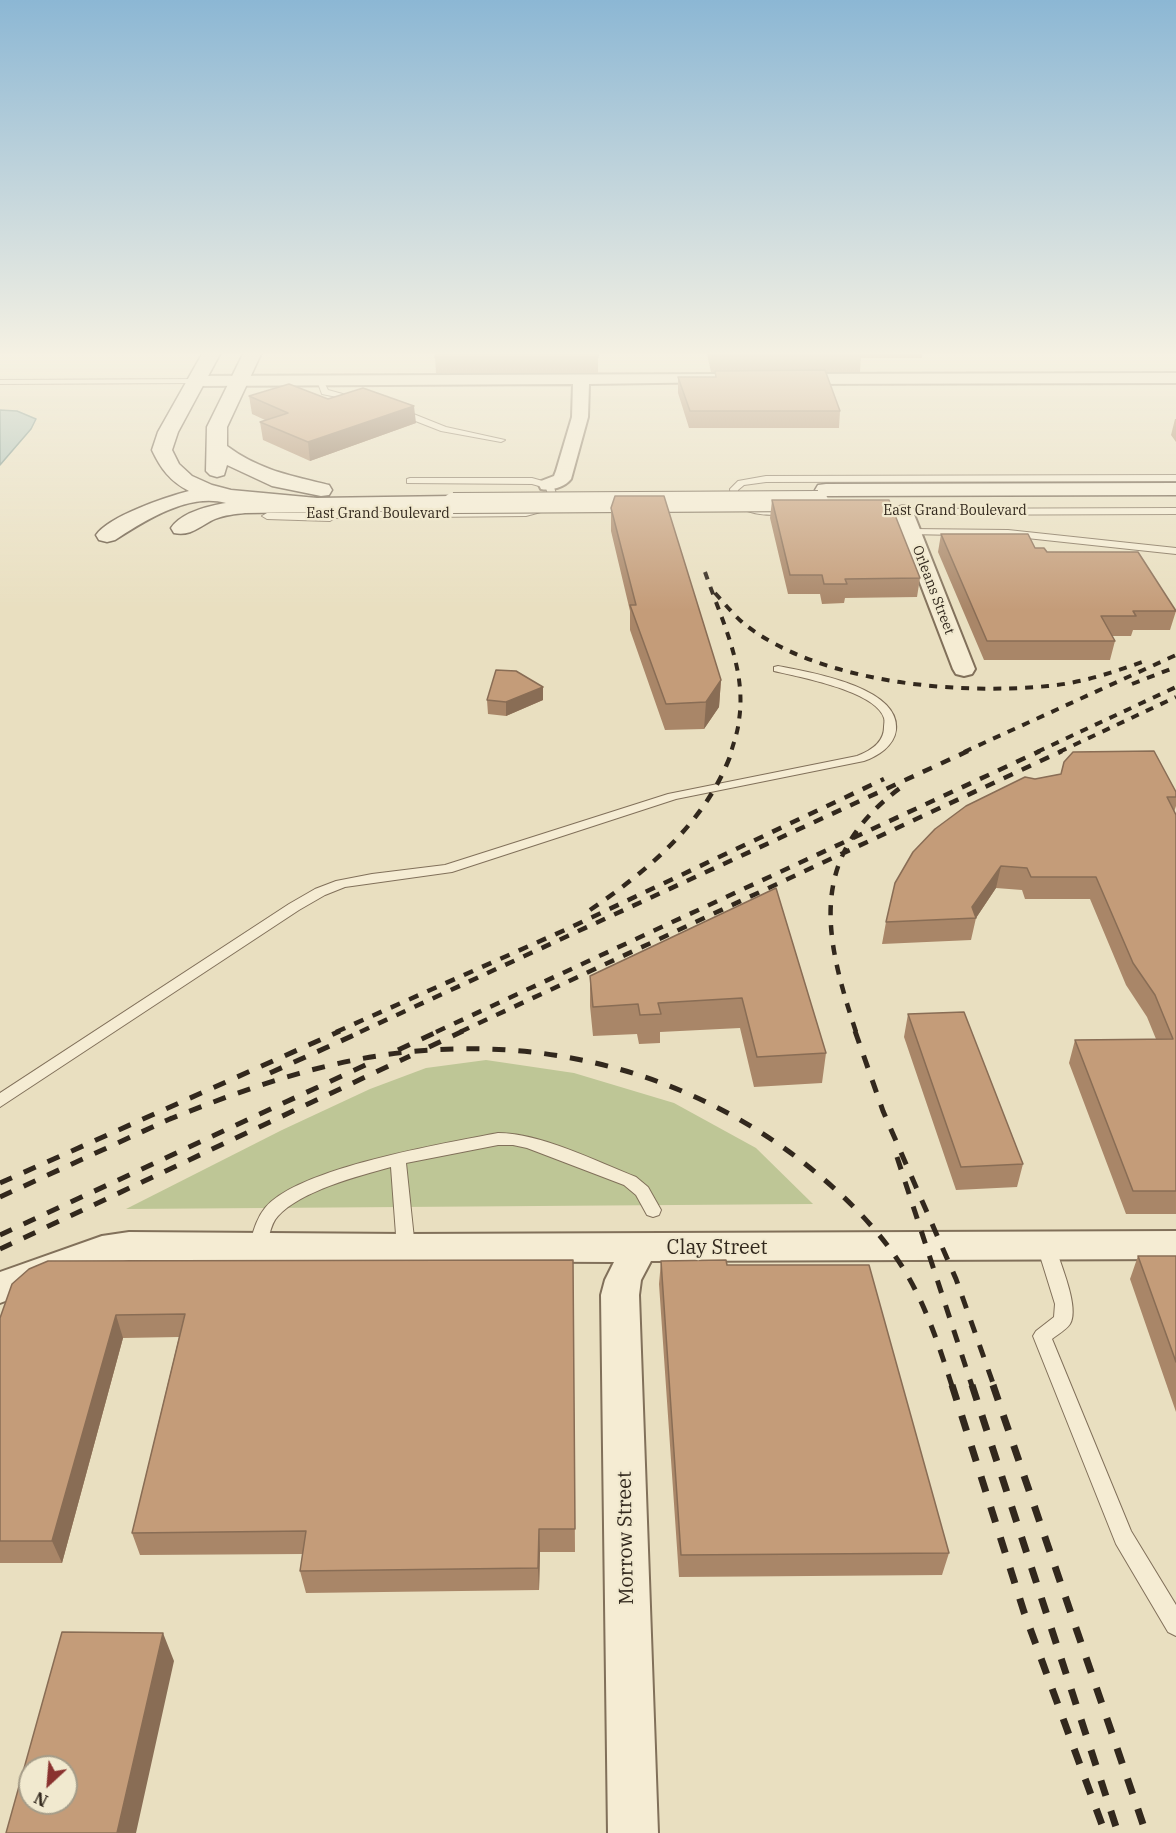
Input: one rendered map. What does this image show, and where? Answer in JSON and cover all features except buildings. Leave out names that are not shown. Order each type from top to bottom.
[{"type":"main road","points":[[165,440],[162,450],[168,465],[180,477],[210,493],[256,501],[313,504]]},
{"type":"main road","points":[[215,440],[218,449],[217,472],[210,493],[182,528],[199,517],[228,508],[313,504]]},
{"type":"main road","name":"East Grand Boulevard","points":[[218,449],[235,462],[257,473],[303,487],[355,494],[457,498]]},
{"type":"main road","name":"East Grand Boulevard","points":[[313,504],[457,498],[1153,495],[1176,489]]},
{"type":"main road","points":[[107,535],[151,510],[210,493],[355,494]]},
{"type":"street","points":[[548,485],[562,479],[574,440]]},
{"type":"street","name":"Orleans Street","points":[[903,512],[964,669]]},
{"type":"street","name":"Clay Street","points":[[0,1288],[102,1250],[129,1246],[406,1248],[646,1229],[1046,1246],[1176,1245]]},
{"type":"street","name":"Morrow Street","points":[[633,1833],[620,1295],[623,1280],[646,1229]]},
{"type":"lane","name":"East Grand Boulevard","points":[[880,512],[1153,495],[1176,478]]},
{"type":"lane","name":"East Grand Boulevard","points":[[798,512],[748,509],[737,503],[734,489],[741,483],[766,479],[1153,495],[1176,511]]},
{"type":"lane","name":"East Grand Boulevard","points":[[330,518],[267,516],[526,513],[540,510],[550,504],[554,493],[548,485],[525,480],[410,481]]},
{"type":"lane","points":[[911,532],[1008,533],[1176,551]]},
{"type":"lane","points":[[0,1101],[294,907],[332,886],[365,879],[444,869],[499,854],[645,804],[699,789],[860,759],[881,749],[892,721],[888,711],[878,702],[864,694],[820,679],[778,669]]},
{"type":"lane","points":[[258,1246],[262,1227],[272,1212],[284,1202],[354,1171],[398,1159],[498,1139],[513,1139],[565,1155],[630,1181],[642,1191],[646,1229]]},
{"type":"lane","points":[[398,1159],[406,1248]]},
{"type":"lane","points":[[1046,1246],[1064,1304],[1063,1320],[1042,1336],[1124,1538],[1176,1625]]},
{"type":"green space","points":[[486,1060],[574,1073],[674,1103],[756,1148],[813,1204],[126,1209],[282,1130],[370,1089],[426,1068]]},
{"type":"water","points":[[0,440],[22,440],[0,465]]},
{"type":"railway","points":[[705,572],[731,644],[739,682],[739,720],[731,752]]},
{"type":"railway","points":[[715,593],[743,623],[774,643],[809,659],[848,672],[889,680],[931,686],[972,688],[1048,686],[1085,680],[1145,661]]},
{"type":"railway","points":[[964,752],[1176,655]]},
{"type":"railway","points":[[1132,684],[1176,667]]},
{"type":"railway","points":[[1037,752],[1176,687]]},
{"type":"railway","points":[[1059,752],[1176,697]]},
{"type":"railway","points":[[590,910],[655,860],[692,821],[708,799],[732,751]]},
{"type":"railway","points":[[360,1032],[968,751]]},
{"type":"railway","points":[[852,839],[1040,751]]},
{"type":"railway","points":[[844,853],[1062,751]]},
{"type":"railway","points":[[336,1032],[565,930],[884,779]]},
{"type":"railway","points":[[852,839],[870,815],[900,788]]},
{"type":"railway","points":[[436,1032],[852,839]]},
{"type":"railway","points":[[844,853],[852,839]]},
{"type":"railway","points":[[460,1032],[844,853]]},
{"type":"railway","points":[[844,853],[837,870],[831,900],[831,931],[836,963],[856,1032]]},
{"type":"railway","points":[[0,1183],[340,1031]]},
{"type":"railway","points":[[270,1073],[363,1031]]},
{"type":"railway","points":[[398,1050],[439,1031]]},
{"type":"railway","points":[[429,1047],[463,1031]]},
{"type":"railway","points":[[855,1031],[883,1111],[956,1279],[994,1386]]},
{"type":"railway","points":[[168,1120],[254,1087],[314,1069],[375,1056],[407,1052],[463,1049],[519,1051],[573,1058],[627,1071],[678,1089],[728,1113],[775,1142],[820,1176],[843,1197],[865,1219],[903,1268],[919,1296],[952,1386]]},
{"type":"railway","points":[[0,1249],[410,1056]]},
{"type":"railway","points":[[0,1235],[376,1060]]},
{"type":"railway","points":[[168,1120],[172,1118]]},
{"type":"railway","points":[[0,1197],[168,1120]]},
{"type":"railway","points":[[897,1157],[972,1386]]},
{"type":"railway","points":[[952,1385],[1024,1612],[1105,1833]]},
{"type":"railway","points":[[972,1385],[1118,1833]]},
{"type":"railway","points":[[993,1385],[1146,1833]]}]
